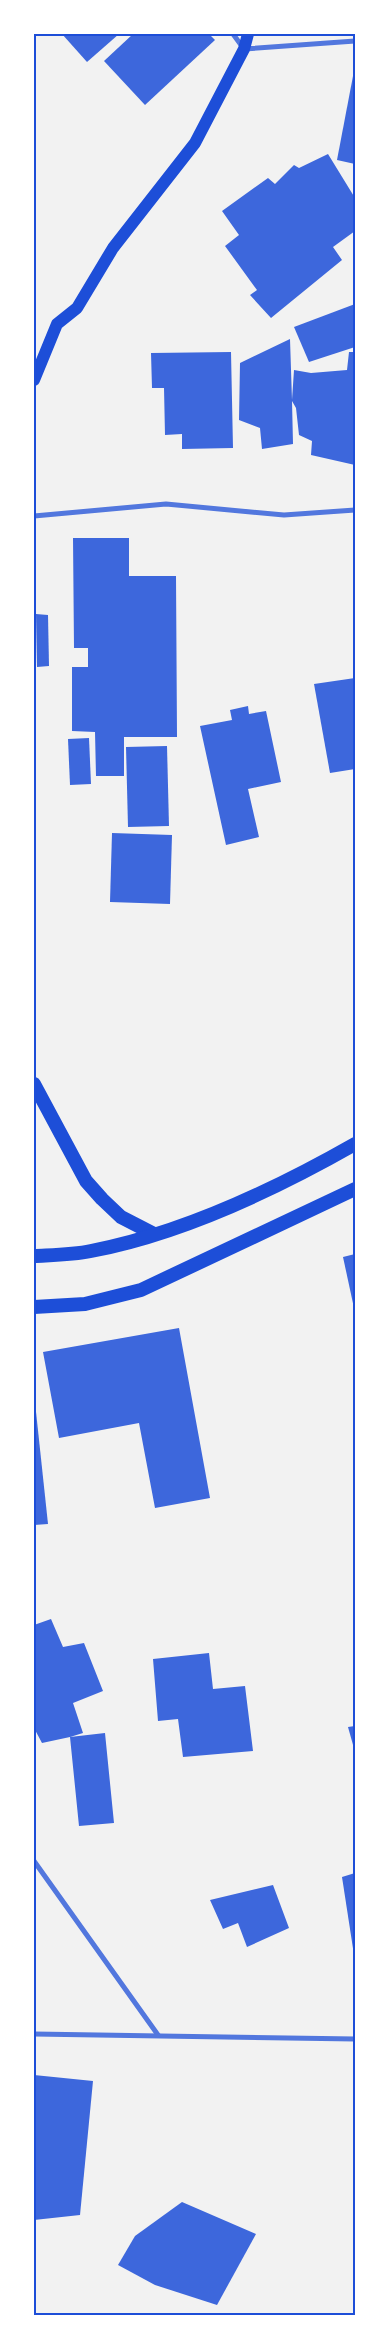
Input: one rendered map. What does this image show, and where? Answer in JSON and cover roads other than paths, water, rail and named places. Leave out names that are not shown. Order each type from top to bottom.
[{"type":"highway","points":[[34,1084],[86,1181],[122,1217],[154,1234]]},
{"type":"highway","points":[[34,1256],[90,1252],[154,1234],[231,1207],[355,1144]]},
{"type":"highway","points":[[34,1307],[85,1304],[141,1290],[355,1189]]},
{"type":"main road","points":[[34,380],[57,324],[77,308],[113,248],[195,144],[244,49],[248,34]]},
{"type":"street","points":[[233,34],[244,49],[355,41]]},
{"type":"street","points":[[34,516],[166,504],[284,515],[355,510]]},
{"type":"street","points":[[34,1861],[158,2035]]},
{"type":"street","points":[[34,2034],[355,2039]]}]
